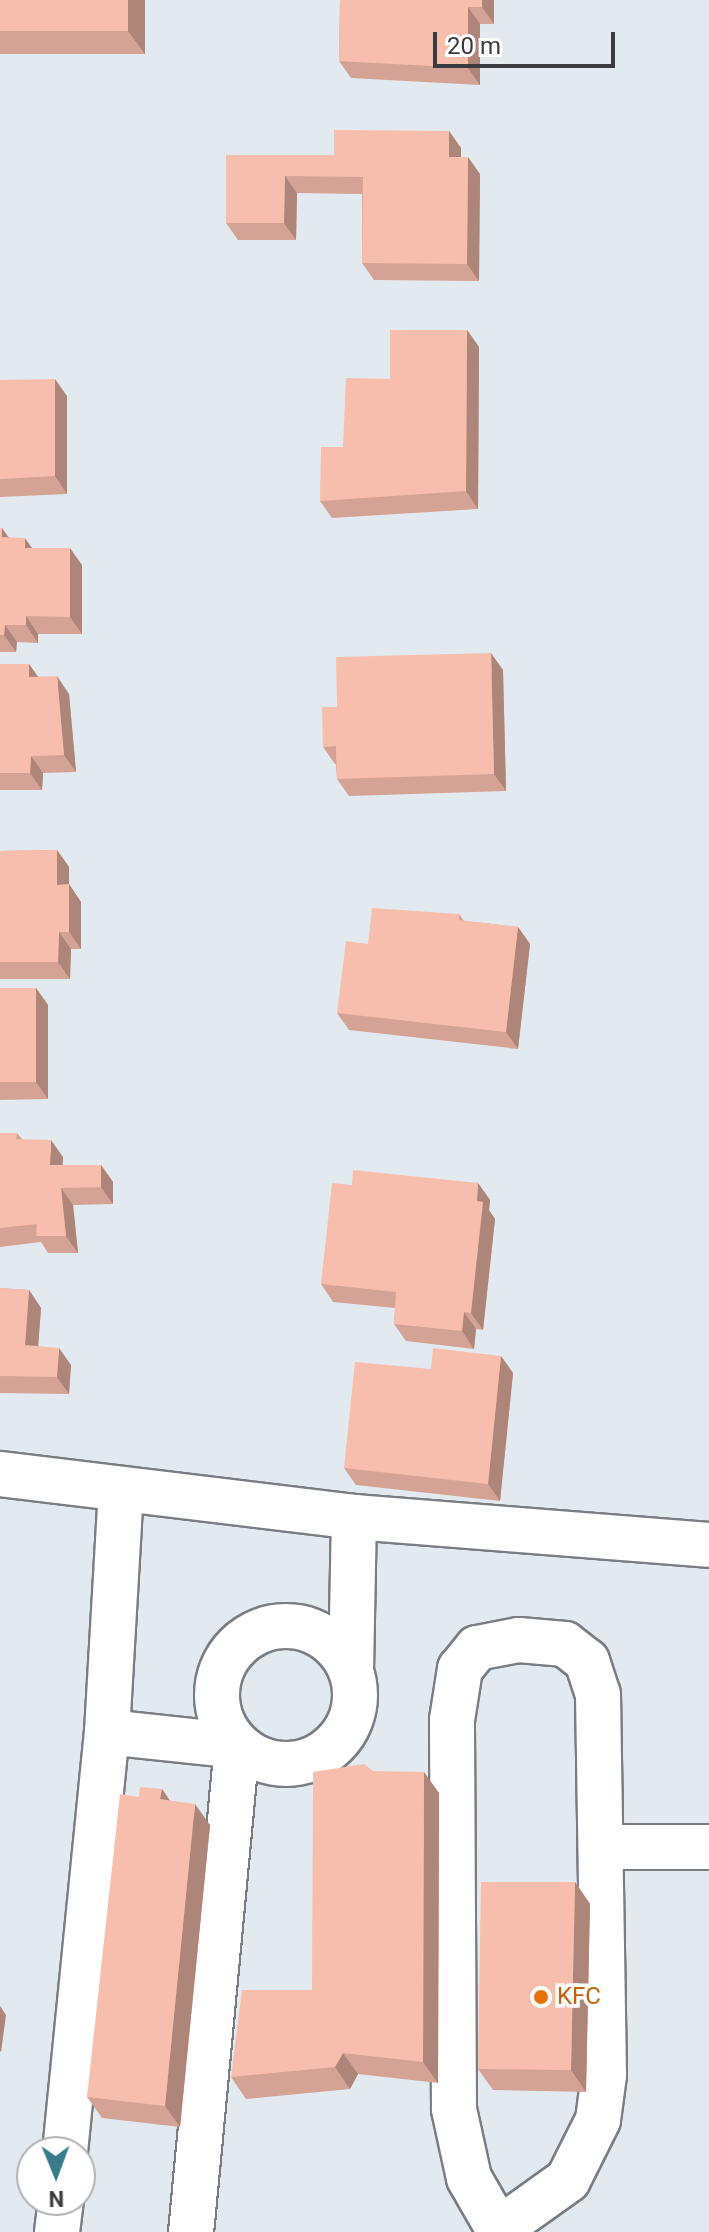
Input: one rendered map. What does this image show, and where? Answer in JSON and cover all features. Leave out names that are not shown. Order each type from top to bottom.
[{"type":"lane","points":[[0,1474],[354,1517],[709,1545]]},
{"type":"lane","points":[[67,2136],[107,1732],[121,1489]]},
{"type":"lane","points":[[107,1732],[237,1746],[278,1764],[324,1754],[352,1717],[354,1517]]},
{"type":"lane","points":[[191,2232],[237,1746],[223,1726],[217,1682],[239,1644],[258,1631],[279,1626],[323,1635],[351,1671]]},
{"type":"lane","points":[[519,1640],[565,1644],[587,1661],[598,1694],[603,1847],[604,2075],[598,2120],[568,2180],[500,2230],[469,2178],[454,2109],[452,1720],[460,1669],[477,1648],[519,1640]]},
{"type":"lane","points":[[603,1847],[709,1847]]},
{"type":"building","points":[[0,0],[128,0],[128,31],[0,31]]},
{"type":"building","points":[[340,0],[482,0],[482,7],[468,7],[468,68],[339,61]]},
{"type":"building","points":[[334,130],[449,131],[449,157],[468,157],[467,264],[362,263],[363,177],[285,176],[284,223],[226,223],[226,155],[334,155]]},
{"type":"building","points":[[390,330],[467,330],[466,491],[320,501],[321,447],[343,447],[346,378],[390,379]]},
{"type":"building","points":[[55,379],[55,476],[0,479],[0,380]]},
{"type":"building","points":[[0,528],[2,537],[25,538],[25,548],[70,548],[70,617],[26,616],[26,625],[5,625],[4,635],[0,635]]},
{"type":"building","points":[[491,653],[494,774],[337,779],[336,746],[323,747],[322,707],[337,707],[336,657]]},
{"type":"building","points":[[0,664],[29,664],[29,677],[57,676],[64,755],[31,756],[30,773],[0,773]]},
{"type":"building","points":[[57,850],[57,885],[69,884],[69,932],[59,932],[58,962],[0,962],[0,851]]},
{"type":"building","points":[[372,908],[459,914],[459,920],[518,927],[506,1032],[337,1013],[346,941],[368,944]]},
{"type":"building","points":[[0,988],[36,988],[36,1082],[0,1082]]},
{"type":"building","points":[[0,1133],[17,1133],[16,1139],[51,1140],[50,1165],[101,1165],[101,1187],[61,1188],[66,1236],[36,1236],[37,1224],[0,1228]]},
{"type":"building","points":[[353,1170],[478,1183],[477,1201],[483,1202],[471,1313],[464,1312],[462,1331],[394,1324],[396,1292],[321,1284],[332,1183],[352,1185]]},
{"type":"building","points":[[0,1288],[29,1290],[25,1345],[59,1348],[57,1377],[0,1376]]},
{"type":"building","points":[[433,1348],[501,1356],[488,1484],[344,1468],[355,1362],[431,1369]]},
{"type":"building","points":[[364,1764],[373,1771],[424,1772],[423,2062],[343,2053],[335,2067],[231,2077],[242,1990],[312,1990],[313,1772]]},
{"type":"building","points":[[140,1787],[162,1789],[160,1799],[195,1804],[165,2106],[87,2097],[120,1794],[139,1797]]},
{"type":"building","name":"KFC","points":[[481,1882],[575,1882],[571,2070],[478,2069]]},
{"type":"place","name":"KFC","points":[[541,1997]]}]
